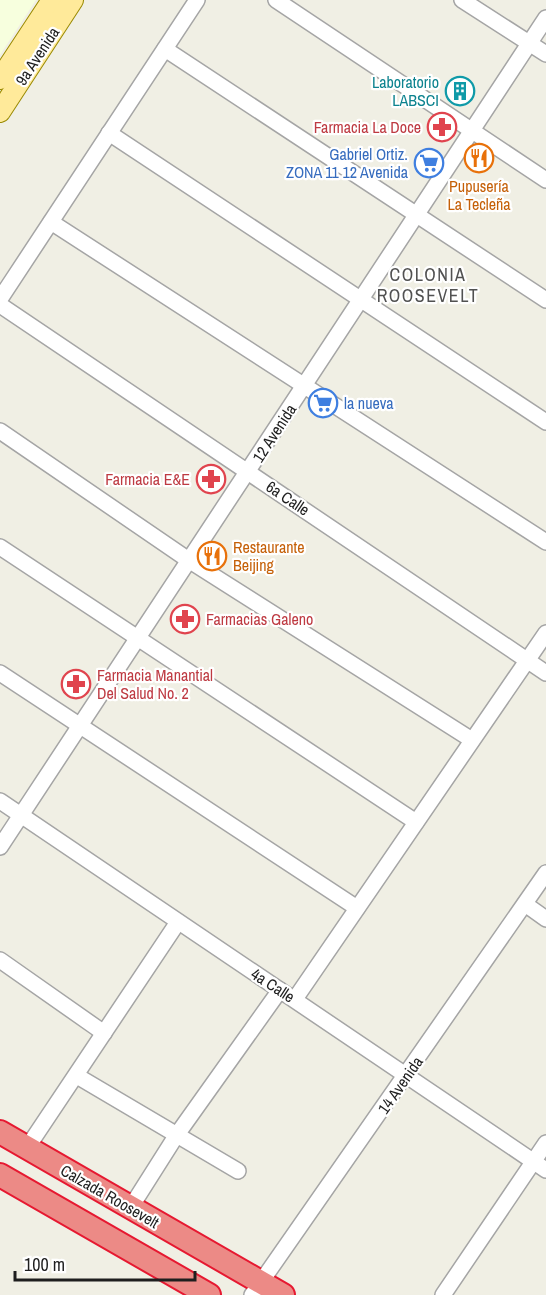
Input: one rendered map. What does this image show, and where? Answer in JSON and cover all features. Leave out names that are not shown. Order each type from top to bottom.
[{"type":"highway","name":"Calzada Roosevelt","points":[[0,1132],[131,1207],[256,1288],[283,1295]]},
{"type":"highway","points":[[1,1178],[209,1295]]},
{"type":"main road","name":"9a Avenida","points":[[0,79],[52,0]]},
{"type":"main road","name":"9a Avenida","points":[[0,112],[73,0]]},
{"type":"street","points":[[0,299],[197,0]]},
{"type":"street","points":[[276,0],[546,180]]},
{"type":"street","points":[[462,0],[546,54]]},
{"type":"street","name":"12 Avenida","points":[[0,847],[546,18]]},
{"type":"street","points":[[165,49],[546,300]]},
{"type":"street","points":[[110,133],[546,422]]},
{"type":"street","points":[[51,222],[546,542]]},
{"type":"street","name":"6a Calle","points":[[0,305],[546,673]]},
{"type":"street","points":[[0,431],[190,561],[472,740]]},
{"type":"street","points":[[0,547],[416,822]]},
{"type":"street","points":[[295,999],[546,633]]},
{"type":"street","points":[[0,673],[357,908]]},
{"type":"street","name":"4a Calle","points":[[0,801],[540,1166]]},
{"type":"street","name":"14 Avenida","points":[[256,1288],[546,873]]},
{"type":"street","points":[[525,904],[546,919]]},
{"type":"street","points":[[27,1148],[178,922]]},
{"type":"street","points":[[0,960],[104,1033]]},
{"type":"street","points":[[131,1207],[176,1136],[280,990]]},
{"type":"street","points":[[77,1076],[238,1171]]},
{"type":"street","points":[[443,1295],[540,1166],[546,1143]]},
{"type":"shaded area","points":[[0,0],[36,0],[0,55]]},
{"type":"place","name":"Laboratorio LABSCI","points":[[460,91]]},
{"type":"place","name":"Farmacia La Doce","points":[[442,127]]},
{"type":"place","name":"Pupusería La Tecleña","points":[[479,158]]},
{"type":"place","name":"Gabriel Ortiz. ZONA 11 12 Avenida","points":[[429,163]]},
{"type":"place","name":"la nueva","points":[[323,403]]},
{"type":"place","name":"Farmacia E&E","points":[[211,479]]},
{"type":"place","name":"Restaurante Beijing","points":[[212,556]]},
{"type":"place","name":"Farmacias Galeno","points":[[185,619]]},
{"type":"place","name":"Farmacia Manantial Del Salud No. 2","points":[[76,684]]},
{"type":"district","name":"COLONIA ROOSEVELT","points":[[428,285]]}]
